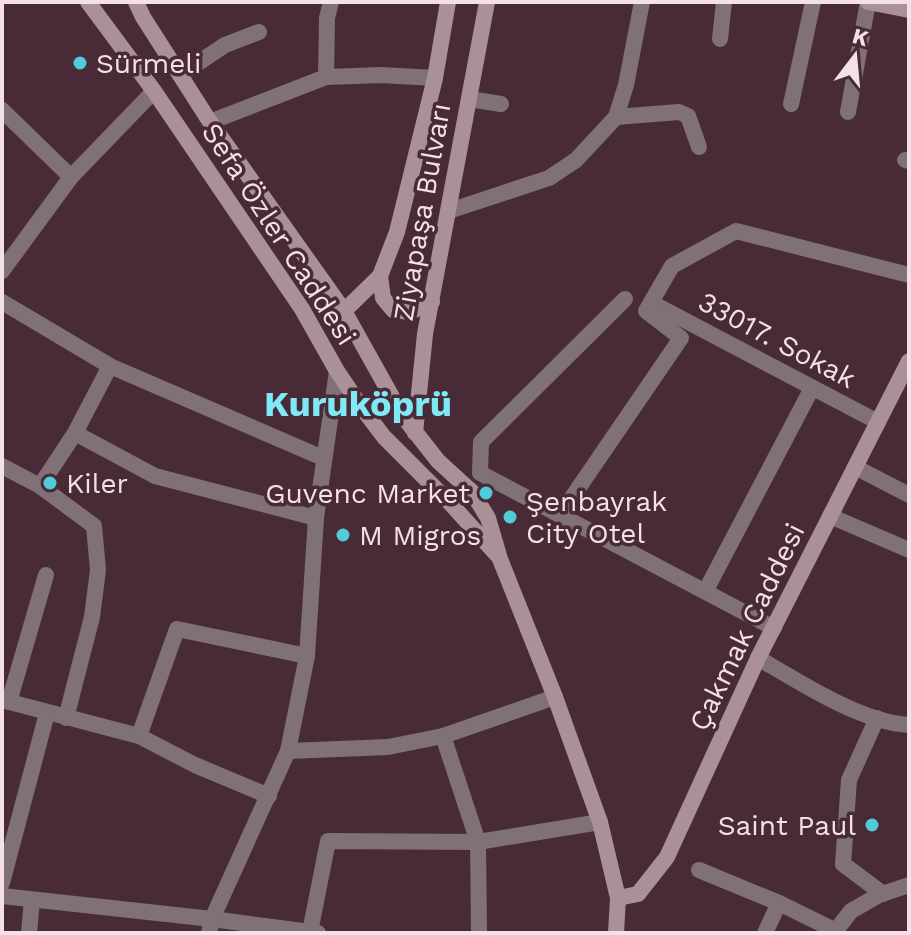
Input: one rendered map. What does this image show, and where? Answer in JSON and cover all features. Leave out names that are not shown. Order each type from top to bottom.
[{"type":"main road","name":"Sefa Özler Caddesi","points":[[88,2],[154,91],[302,309],[337,371],[384,437],[500,559]]},
{"type":"main road","name":"Sefa Özler Caddesi","points":[[136,2],[210,122],[344,311],[388,392],[415,433],[438,461],[472,492],[488,518],[500,559],[600,822],[618,898],[616,933]]},
{"type":"main road","name":"Ziyapaşa Bulvarı","points":[[344,311],[380,276],[397,232],[435,78],[448,2]]},
{"type":"main road","name":"Ziyapaşa Bulvarı","points":[[415,433],[425,334],[487,2]]},
{"type":"main road","points":[[868,2],[909,10]]},
{"type":"main road","points":[[380,276],[383,298],[393,310],[410,312],[432,302]]},
{"type":"main road","name":"Çakmak Caddesi","points":[[618,898],[638,894],[667,857],[758,658],[909,361]]},
{"type":"street","points":[[326,77],[327,18],[331,2]]},
{"type":"street","points":[[449,211],[549,178],[576,160],[616,117],[626,85],[642,2]]},
{"type":"street","points":[[720,39],[724,2]]},
{"type":"street","points":[[791,104],[813,2]]},
{"type":"street","points":[[848,112],[868,2]]},
{"type":"street","points":[[180,75],[225,45],[259,32]]},
{"type":"street","points":[[210,122],[326,77],[381,75],[435,78]]},
{"type":"street","points":[[2,271],[71,177],[154,91]]},
{"type":"street","points":[[469,99],[501,104]]},
{"type":"street","points":[[2,110],[71,177]]},
{"type":"street","points":[[616,117],[679,112],[688,116],[699,147]]},
{"type":"street","points":[[560,515],[681,338],[646,311],[672,266],[736,231],[909,275]]},
{"type":"street","points":[[625,299],[481,442],[480,473],[774,628]]},
{"type":"street","points":[[2,302],[110,366],[323,458]]},
{"type":"street","name":"33017. Sokak","points":[[652,303],[878,422]]},
{"type":"street","points":[[40,486],[75,433],[110,366]]},
{"type":"street","points":[[211,926],[288,751],[307,656],[316,518],[337,371]]},
{"type":"street","points":[[706,590],[812,388]]},
{"type":"street","points":[[75,433],[155,476],[316,518]]},
{"type":"street","points":[[2,466],[40,486],[94,526],[98,570],[92,617],[66,718]]},
{"type":"street","points":[[855,467],[909,495]]},
{"type":"street","points":[[830,516],[909,550]]},
{"type":"street","points":[[46,575],[6,701],[139,736],[195,765],[269,796]]},
{"type":"street","points":[[139,736],[177,629],[307,656]]},
{"type":"street","points":[[758,658],[815,692],[890,724],[909,725]]},
{"type":"street","points":[[288,751],[388,747],[443,736],[555,697]]},
{"type":"street","points":[[2,883],[6,848],[47,713]]},
{"type":"street","points":[[877,718],[849,780],[843,864],[883,894]]},
{"type":"street","points":[[443,736],[478,842],[479,933]]},
{"type":"street","points":[[310,932],[328,841],[478,842],[600,822]]},
{"type":"street","points":[[699,870],[779,903],[835,932],[851,911],[883,894],[909,885]]},
{"type":"street","points":[[2,896],[211,926],[320,933]]},
{"type":"street","points":[[29,933],[32,900]]},
{"type":"street","points":[[765,933],[779,903]]},
{"type":"place","name":"Sürmeli","points":[[80,63]]},
{"type":"place","name":"Kiler","points":[[50,483]]},
{"type":"place","name":"Guvenc Market","points":[[486,493]]},
{"type":"place","name":"Şenbayrak City Otel","points":[[510,517]]},
{"type":"place","name":"M Migros","points":[[343,535]]},
{"type":"place","name":"Saint Paul","points":[[872,825]]},
{"type":"district","name":"Kuruköprü","points":[[358,404]]}]
